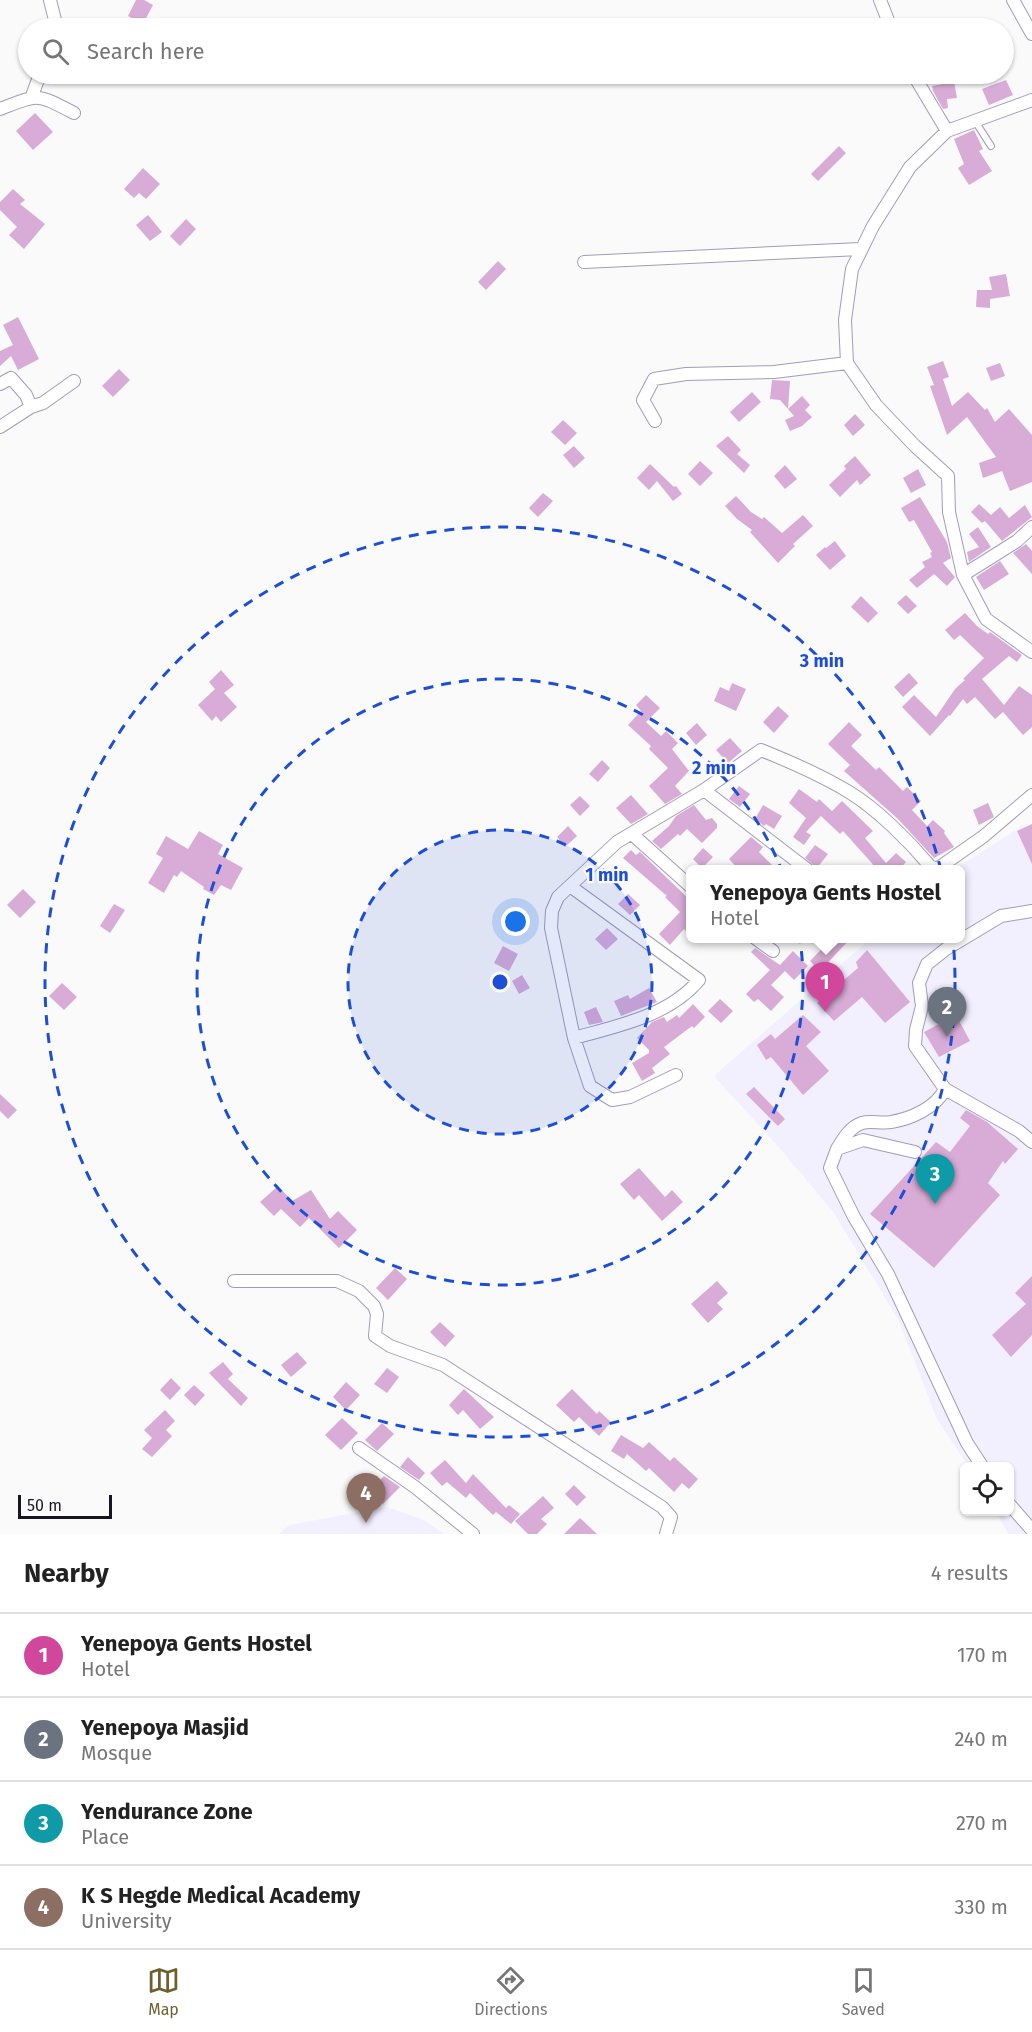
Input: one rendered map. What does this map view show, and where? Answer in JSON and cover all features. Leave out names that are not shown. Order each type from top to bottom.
[{"type":"street","points":[[50,0],[54,18]]},
{"type":"street","points":[[880,0],[887,18]]},
{"type":"street","points":[[1013,0],[1032,34]]},
{"type":"street","points":[[32,96],[36,84]]},
{"type":"street","points":[[920,84],[947,131]]},
{"type":"street","points":[[0,109],[32,96],[46,98],[74,112]]},
{"type":"street","points":[[1032,100],[947,131],[910,167],[860,249],[852,269],[845,320],[847,363],[876,405],[915,446],[948,476],[949,512],[963,575],[986,619],[1032,652]]},
{"type":"street","points":[[584,262],[860,249]]},
{"type":"street","points":[[655,421],[643,400],[654,379],[686,374],[774,372],[847,363]]},
{"type":"street","points":[[0,384],[11,378],[26,395],[31,407]]},
{"type":"street","points":[[0,427],[31,407],[43,403],[74,381]]},
{"type":"street","points":[[963,575],[1017,541],[1032,527]]},
{"type":"street","points":[[676,1075],[630,1097],[612,1100],[590,1086],[574,1038],[550,928],[552,911],[558,897],[617,842],[704,790],[761,750],[800,766],[850,793],[891,825],[929,865]]},
{"type":"street","points":[[704,790],[802,865]]},
{"type":"street","points":[[943,865],[984,836],[1032,795]]},
{"type":"street","points":[[632,834],[686,882]]},
{"type":"street","points":[[570,886],[699,980],[689,993],[640,1020],[574,1038]]},
{"type":"street","points":[[965,938],[1001,916],[1032,911]]},
{"type":"street","points":[[761,943],[773,951]]},
{"type":"street","points":[[956,943],[927,964],[919,983],[922,1006],[915,1030],[915,1046],[945,1089],[1019,1131],[1032,1142]]},
{"type":"street","points":[[945,1089],[941,1096],[924,1110],[909,1118],[890,1122],[862,1123],[847,1133],[837,1149],[830,1168],[854,1217],[888,1274],[967,1443],[979,1462]]},
{"type":"street","points":[[837,1149],[864,1140],[915,1152]]},
{"type":"street","points":[[234,1281],[337,1281],[359,1291],[374,1306],[377,1314],[375,1336],[390,1346],[443,1365],[662,1507],[671,1517],[666,1534]]},
{"type":"street","points":[[359,1448],[415,1487],[473,1534]]},
{"type":"street","points":[[1014,1510],[1032,1530]]},
{"type":"lane","points":[[975,121],[991,146]]},
{"type":"shaded area","points":[[1024,825],[1032,850],[1032,1534],[1009,1534],[998,1516],[1014,1516],[1014,1462],[965,1462],[937,1419],[899,1321],[834,1213],[776,1144],[714,1076],[865,943],[965,943],[965,865],[961,865]]},
{"type":"shaded area","points":[[387,1507],[424,1520],[444,1534],[279,1534],[289,1525]]},
{"type":"building","points":[[136,0],[144,0],[153,5],[146,18],[128,16]]},
{"type":"building","points":[[954,84],[957,98],[947,99],[948,108],[943,109],[932,86]]},
{"type":"building","points":[[995,84],[1008,84],[1013,95],[989,105],[982,89]]},
{"type":"building","points":[[35,113],[53,132],[33,150],[16,131]]},
{"type":"building","points":[[974,130],[983,149],[979,151],[992,171],[969,185],[958,168],[964,164],[954,139]]},
{"type":"building","points":[[839,146],[846,153],[818,181],[811,174]]},
{"type":"building","points":[[143,168],[160,184],[146,199],[139,193],[134,198],[124,189]]},
{"type":"building","points":[[13,189],[25,200],[20,204],[45,224],[24,249],[9,235],[17,227],[0,210],[0,202]]},
{"type":"building","points":[[148,215],[162,232],[150,241],[136,225]]},
{"type":"building","points":[[186,219],[196,229],[180,246],[170,236]]},
{"type":"building","points":[[498,261],[506,269],[486,290],[478,282]]},
{"type":"building","points":[[1006,274],[1010,296],[990,299],[990,308],[976,307],[977,290],[992,290],[989,277]]},
{"type":"building","points":[[18,317],[39,359],[18,370],[11,356],[0,366],[0,351],[13,345],[3,325]]},
{"type":"building","points":[[943,361],[949,377],[943,379],[952,406],[968,392],[985,410],[987,408],[995,422],[1009,409],[1032,435],[1032,482],[1010,491],[1002,471],[983,478],[979,463],[996,457],[967,417],[947,435],[930,386],[934,385],[927,367]]},
{"type":"building","points":[[1000,363],[1005,376],[991,381],[986,368]]},
{"type":"building","points":[[119,369],[130,380],[113,397],[102,386]]},
{"type":"building","points":[[772,380],[790,381],[788,409],[780,400],[770,399]]},
{"type":"building","points":[[752,392],[761,402],[739,422],[730,412]]},
{"type":"building","points":[[802,396],[810,405],[805,410],[812,417],[802,426],[790,431],[785,420],[794,416],[788,409]]},
{"type":"building","points":[[855,414],[865,425],[853,436],[844,425]]},
{"type":"building","points":[[563,420],[577,433],[565,445],[551,432]]},
{"type":"building","points":[[728,436],[741,450],[737,454],[750,465],[744,473],[716,446]]},
{"type":"building","points":[[574,446],[585,458],[574,468],[563,455]]},
{"type":"building","points":[[855,456],[871,475],[860,485],[857,480],[840,497],[829,485],[846,469],[844,466]]},
{"type":"building","points":[[700,461],[713,473],[700,486],[688,474]]},
{"type":"building","points":[[650,464],[682,494],[673,501],[657,481],[649,490],[637,478]]},
{"type":"building","points":[[785,465],[797,479],[785,489],[774,476]]},
{"type":"building","points":[[918,469],[926,485],[911,493],[903,478]]},
{"type":"building","points":[[543,493],[553,501],[538,517],[529,508]]},
{"type":"building","points":[[736,496],[751,512],[762,519],[764,517],[782,533],[803,515],[813,526],[793,544],[795,546],[778,563],[750,532],[752,530],[725,506]]},
{"type":"building","points":[[920,497],[947,542],[951,558],[943,563],[955,577],[947,586],[934,574],[917,588],[909,580],[925,567],[922,562],[932,557],[930,553],[932,552],[914,520],[909,522],[901,508]]},
{"type":"building","points":[[979,504],[991,515],[1000,507],[1009,518],[1025,505],[1032,517],[1002,541],[985,521],[982,523],[971,512]]},
{"type":"building","points":[[978,527],[991,547],[969,562],[967,552],[979,547],[969,534]]},
{"type":"building","points":[[835,541],[846,556],[830,570],[816,555]]},
{"type":"building","points":[[1026,544],[1032,551],[1032,574],[1013,553]]},
{"type":"building","points":[[1000,561],[1009,574],[984,590],[976,577]]},
{"type":"building","points":[[906,595],[917,606],[908,614],[897,603]]},
{"type":"building","points":[[861,596],[878,613],[868,623],[851,607]]},
{"type":"building","points":[[965,613],[977,626],[988,634],[990,632],[1022,655],[1017,662],[1009,656],[982,679],[1004,705],[1019,686],[1032,695],[1032,727],[1023,735],[1003,712],[995,719],[975,697],[967,704],[963,699],[930,736],[902,707],[914,695],[936,717],[955,689],[965,680],[963,679],[984,658],[960,635],[954,640],[945,630]]},
{"type":"building","points":[[221,670],[234,685],[224,693],[237,707],[221,722],[216,716],[212,721],[198,705],[215,689],[209,682]]},
{"type":"building","points":[[909,673],[918,683],[903,697],[894,687]]},
{"type":"building","points":[[732,683],[746,689],[736,711],[714,701],[720,687],[729,691]]},
{"type":"building","points":[[646,695],[660,708],[646,722],[661,736],[666,731],[678,743],[672,749],[689,771],[675,786],[682,794],[665,804],[649,786],[668,768],[649,749],[651,746],[628,725],[641,711],[636,705]]},
{"type":"building","points":[[778,706],[789,716],[774,733],[763,722]]},
{"type":"building","points":[[849,722],[862,735],[851,746],[876,770],[879,767],[903,791],[907,787],[921,801],[912,810],[927,826],[933,820],[945,831],[944,833],[954,847],[934,858],[898,819],[844,771],[850,765],[828,744]]},
{"type":"building","points":[[697,723],[707,735],[696,745],[686,733]]},
{"type":"building","points":[[730,738],[742,751],[728,763],[716,750]]},
{"type":"building","points":[[602,760],[610,768],[598,782],[589,774]]},
{"type":"building","points":[[739,786],[750,794],[740,807],[729,799]]},
{"type":"building","points":[[799,789],[817,802],[819,799],[832,811],[842,801],[873,831],[865,838],[886,863],[896,853],[906,862],[903,865],[874,865],[843,831],[840,834],[821,816],[806,832],[811,835],[804,845],[793,837],[806,818],[789,803]]},
{"type":"building","points":[[631,795],[648,814],[631,824],[616,808]]},
{"type":"building","points":[[580,796],[590,806],[580,816],[570,805]]},
{"type":"building","points":[[988,803],[994,817],[979,825],[973,810]]},
{"type":"building","points":[[694,805],[706,820],[712,818],[717,824],[717,828],[702,843],[687,829],[661,849],[652,841],[669,826],[676,816]]},
{"type":"building","points":[[763,805],[782,816],[774,829],[766,824],[764,826],[755,819]]},
{"type":"building","points":[[1032,824],[1032,864],[1017,831]]},
{"type":"building","points":[[568,826],[577,836],[565,847],[557,837]]},
{"type":"building","points":[[199,831],[223,845],[218,854],[243,868],[231,890],[221,885],[214,895],[181,871],[177,877],[174,875],[164,893],[148,883],[163,858],[156,854],[166,836],[188,849]]},
{"type":"building","points":[[751,837],[763,847],[759,852],[772,865],[734,865],[729,859]]},
{"type":"building","points":[[815,845],[828,854],[819,865],[813,865],[805,858]]},
{"type":"building","points":[[703,848],[713,857],[705,865],[699,865],[693,859]]},
{"type":"building","points":[[631,850],[636,855],[640,852],[686,896],[686,931],[684,929],[670,945],[659,934],[680,912],[665,897],[667,896],[623,858]]},
{"type":"building","points":[[23,889],[36,902],[20,918],[7,905]]},
{"type":"building","points":[[628,894],[640,905],[630,915],[618,904]]},
{"type":"building","points":[[114,904],[125,910],[110,933],[100,926]]},
{"type":"building","points":[[607,928],[618,939],[606,950],[595,939]]},
{"type":"building","points":[[827,943],[846,943],[820,971],[810,961]]},
{"type":"building","points":[[503,946],[518,954],[509,971],[494,963]]},
{"type":"building","points":[[755,948],[780,965],[793,951],[808,966],[794,980],[785,971],[771,985],[784,997],[771,1011],[758,999],[754,1002],[746,994],[770,970],[751,952]]},
{"type":"building","points":[[867,950],[910,1002],[885,1023],[862,997],[834,1021],[817,1003],[858,968],[856,962]]},
{"type":"building","points":[[522,975],[530,988],[519,994],[512,981]]},
{"type":"building","points":[[62,983],[77,997],[64,1010],[49,996]]},
{"type":"building","points":[[649,988],[657,1002],[621,1016],[614,1001],[628,995],[630,999]]},
{"type":"building","points":[[720,999],[733,1011],[721,1023],[708,1011]]},
{"type":"building","points":[[693,1004],[705,1017],[694,1028],[692,1026],[664,1047],[670,1054],[652,1068],[655,1073],[642,1081],[632,1063],[649,1053],[649,1050],[637,1038],[652,1022],[664,1017],[667,1022],[677,1015],[679,1018]]},
{"type":"building","points":[[596,1007],[603,1022],[589,1025],[584,1012]]},
{"type":"building","points":[[803,1015],[821,1032],[806,1046],[829,1071],[803,1095],[771,1057],[766,1060],[757,1045],[771,1034],[775,1039]]},
{"type":"building","points":[[956,1015],[970,1041],[939,1057],[924,1032]]},
{"type":"building","points":[[754,1087],[785,1119],[778,1126],[746,1094]]},
{"type":"building","points":[[0,1094],[17,1110],[8,1119],[0,1111]]},
{"type":"building","points":[[966,1110],[987,1122],[1018,1149],[1005,1164],[1003,1161],[988,1183],[1000,1195],[934,1268],[870,1214],[936,1142],[950,1152],[970,1126],[960,1118]]},
{"type":"building","points":[[639,1168],[665,1197],[672,1190],[683,1202],[662,1221],[639,1195],[634,1200],[620,1184]]},
{"type":"building","points":[[278,1186],[292,1201],[311,1190],[330,1219],[338,1211],[357,1230],[339,1248],[309,1218],[300,1227],[281,1209],[274,1216],[260,1202]]},
{"type":"building","points":[[395,1268],[407,1279],[388,1300],[376,1288]]},
{"type":"building","points":[[1032,1276],[1032,1335],[1011,1357],[992,1335],[1026,1304],[1015,1293]]},
{"type":"building","points":[[717,1281],[728,1293],[717,1303],[723,1309],[708,1323],[691,1304]]},
{"type":"building","points":[[440,1322],[455,1336],[445,1347],[430,1332]]},
{"type":"building","points":[[297,1352],[307,1363],[291,1377],[281,1365]]},
{"type":"building","points":[[223,1362],[233,1374],[228,1379],[248,1398],[241,1406],[209,1373]]},
{"type":"building","points":[[387,1368],[399,1377],[387,1393],[374,1384]]},
{"type":"building","points":[[171,1378],[181,1388],[170,1400],[160,1390]]},
{"type":"building","points":[[346,1382],[360,1395],[346,1410],[333,1397]]},
{"type":"building","points":[[194,1385],[205,1395],[195,1406],[184,1395]]},
{"type":"building","points":[[464,1389],[494,1417],[480,1429],[463,1410],[458,1415],[449,1405]]},
{"type":"building","points":[[572,1389],[597,1414],[599,1411],[611,1422],[599,1436],[579,1417],[574,1422],[556,1405]]},
{"type":"building","points":[[165,1410],[175,1421],[166,1430],[172,1436],[152,1457],[142,1449],[152,1438],[144,1430]]},
{"type":"building","points":[[342,1418],[358,1433],[341,1450],[325,1435]]},
{"type":"building","points":[[382,1423],[394,1434],[377,1451],[365,1440]]},
{"type":"building","points":[[621,1435],[643,1448],[649,1442],[670,1461],[674,1457],[698,1479],[689,1489],[682,1483],[674,1492],[649,1468],[646,1471],[627,1454],[624,1459],[611,1451]]},
{"type":"building","points":[[408,1457],[425,1473],[419,1480],[400,1467]]},
{"type":"building","points":[[445,1460],[466,1483],[473,1474],[506,1508],[509,1505],[520,1514],[511,1524],[496,1512],[493,1515],[470,1493],[466,1498],[447,1482],[442,1486],[430,1473]]},
{"type":"building","points":[[384,1476],[400,1487],[383,1504],[369,1491]]},
{"type":"building","points":[[574,1485],[586,1497],[577,1506],[565,1494]]},
{"type":"building","points":[[543,1496],[554,1508],[541,1519],[547,1524],[537,1534],[528,1534],[515,1521]]},
{"type":"building","points":[[580,1518],[597,1534],[564,1534]]},
{"type":"place","name":"Yenepoya Gents Hostel","points":[[825,1012]]},
{"type":"place","name":"Yenepoya Masjid","points":[[947,1037]]},
{"type":"place","name":"Yendurance Zone","points":[[935,1204]]},
{"type":"place","name":"K S Hegde Medical Academy","points":[[366,1523]]}]
